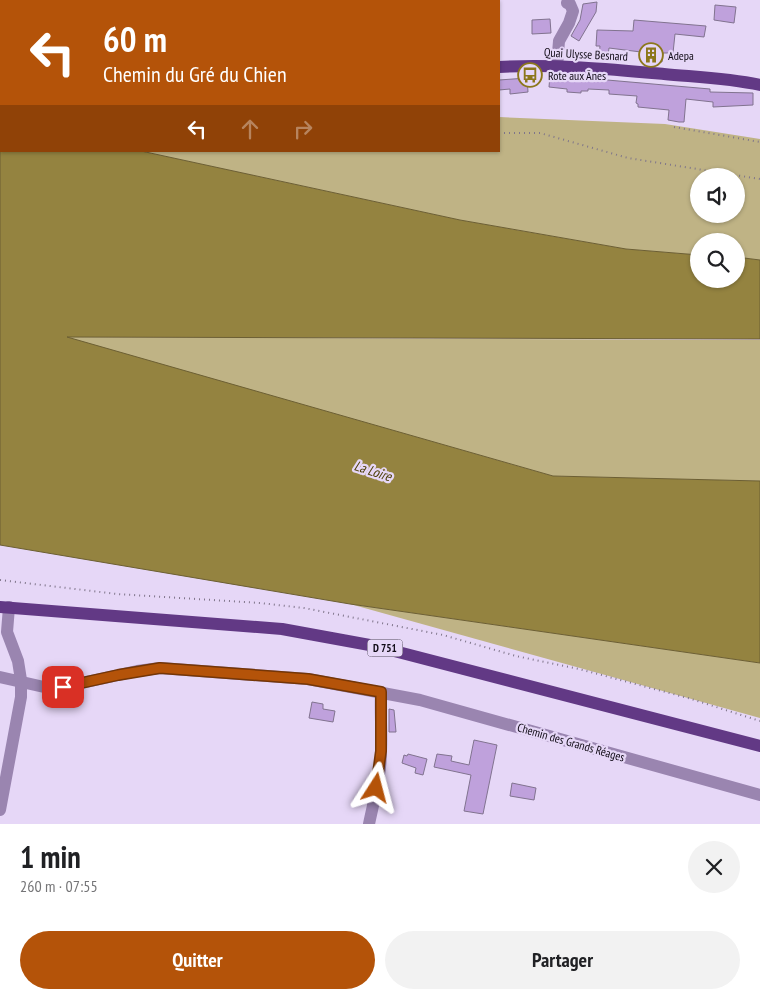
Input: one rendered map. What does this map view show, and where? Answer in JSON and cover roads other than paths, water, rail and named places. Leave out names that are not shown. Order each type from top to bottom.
[{"type":"main road","name":"Quai Ulysse Besnard","points":[[500,67],[557,66],[602,68],[729,79],[760,85]]},
{"type":"main road","name":"D 751","points":[[4,607],[282,628],[375,646],[760,746]]},
{"type":"street","points":[[557,66],[559,41],[573,11],[570,4],[567,3]]},
{"type":"street","points":[[0,810],[21,697],[22,680],[18,661],[7,632],[4,607]]},
{"type":"street","name":"Chemin des Grands Réages","points":[[0,676],[44,687],[63,687],[160,668],[308,679],[420,700],[760,795]]},
{"type":"street","points":[[370,824],[380,761],[381,692]]},
{"type":"water","name":"La Loire","points":[[0,152],[146,152],[460,220],[626,249],[690,254],[690,288],[745,288],[745,258],[760,260],[760,339],[67,337],[553,476],[760,481],[760,663],[350,604],[0,545]]},
{"type":"place","name":"Adepa","points":[[651,55]]},
{"type":"place","name":"Rote aux Ânes","points":[[530,75]]}]
